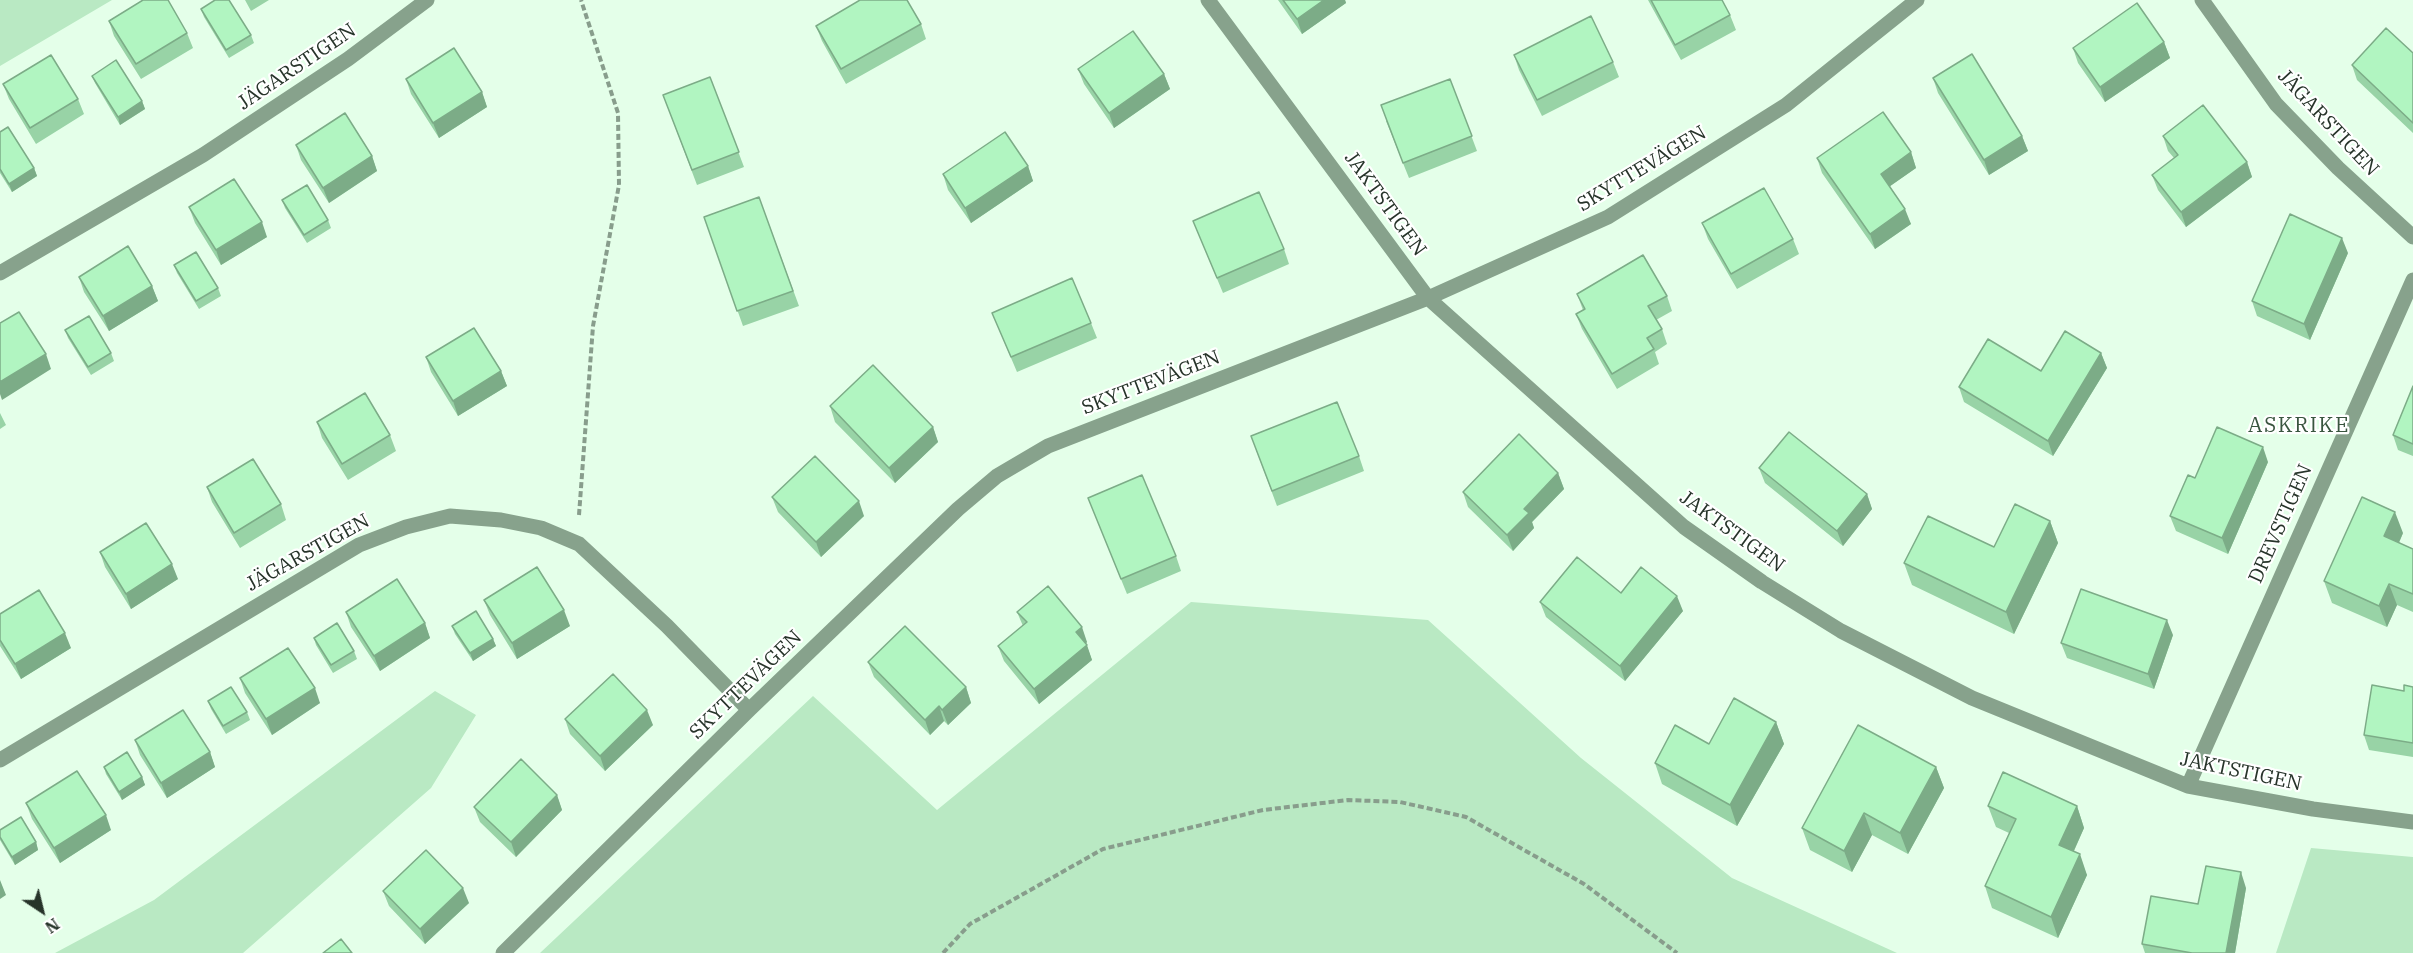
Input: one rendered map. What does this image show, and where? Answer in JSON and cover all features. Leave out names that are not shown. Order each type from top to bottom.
[{"type":"street","name":"JÄGARSTIGEN","points":[[0,273],[203,155],[348,59],[427,0]]},
{"type":"street","name":"JAKTSTIGEN","points":[[1208,0],[1428,297],[1684,527],[1772,588],[1841,631],[1971,698],[2188,786],[2313,809],[2413,822]]},
{"type":"street","name":"SKYTTEVÄGEN","points":[[503,953],[749,710],[958,509],[997,477],[1048,446],[1428,297],[1608,217],[1785,105],[1917,0]]},
{"type":"street","name":"JÄGARSTIGEN","points":[[2202,0],[2276,104],[2338,168],[2413,237]]},
{"type":"street","name":"DREVSTIGEN","points":[[2188,786],[2413,280]]},
{"type":"street","name":"JÄGARSTIGEN","points":[[0,760],[294,581],[359,544],[396,530],[450,516],[490,519],[541,528],[579,544],[667,627],[749,710]]},
{"type":"path","points":[[579,544],[580,495],[593,326],[619,185],[618,113],[581,0]]},
{"type":"path","points":[[943,953],[970,924],[1103,849],[1263,810],[1348,800],[1400,802],[1466,817],[1584,884],[1677,953]]},
{"type":"green space","points":[[0,0],[112,0],[0,66]]},
{"type":"green space","points":[[1191,602],[1428,620],[1581,758],[1732,878],[1897,953],[540,953],[813,696],[937,810]]},
{"type":"green space","points":[[435,691],[476,715],[431,788],[243,953],[55,953],[154,900]]},
{"type":"green space","points":[[2311,848],[2413,857],[2413,953],[2276,953]]},
{"type":"building","points":[[143,0],[168,0],[187,33],[136,64],[109,21]]},
{"type":"building","points":[[215,0],[229,0],[251,35],[226,50],[201,9]]},
{"type":"building","points":[[860,0],[907,0],[921,24],[841,69],[816,26]]},
{"type":"building","points":[[1283,0],[1324,0],[1297,19]]},
{"type":"building","points":[[1651,0],[1722,0],[1730,15],[1675,45]]},
{"type":"building","points":[[2137,3],[2164,42],[2100,87],[2073,48]]},
{"type":"building","points":[[1591,16],[1613,62],[1537,100],[1514,55]]},
{"type":"building","points":[[2386,28],[2413,53],[2413,123],[2352,65]]},
{"type":"building","points":[[1133,31],[1164,74],[1109,113],[1078,69]]},
{"type":"building","points":[[454,48],[482,92],[433,123],[406,79]]},
{"type":"building","points":[[1972,54],[2022,136],[1984,160],[1933,78]]},
{"type":"building","points":[[51,55],[78,99],[30,128],[3,84]]},
{"type":"building","points":[[116,60],[142,101],[118,117],[92,76]]},
{"type":"building","points":[[710,77],[739,152],[692,170],[663,95]]},
{"type":"building","points":[[1450,79],[1472,136],[1403,163],[1381,105]]},
{"type":"building","points":[[2203,105],[2247,162],[2181,212],[2152,175],[2178,155],[2163,136]]},
{"type":"building","points":[[1883,112],[1911,152],[1881,174],[1905,209],[1870,234],[1817,158]]},
{"type":"building","points":[[345,113],[372,156],[323,188],[296,145]]},
{"type":"building","points":[[8,127],[34,168],[9,184],[0,169],[0,132]]},
{"type":"building","points":[[1005,132],[1028,166],[965,208],[943,174]]},
{"type":"building","points":[[234,179],[262,222],[216,250],[189,207]]},
{"type":"building","points":[[307,185],[328,220],[304,235],[282,200]]},
{"type":"building","points":[[1764,188],[1793,239],[1731,274],[1702,223]]},
{"type":"building","points":[[1259,192],[1284,249],[1217,278],[1193,221]]},
{"type":"building","points":[[759,197],[793,291],[737,311],[704,217]]},
{"type":"building","points":[[2290,214],[2342,238],[2304,324],[2252,301]]},
{"type":"building","points":[[128,246],[152,286],[103,316],[79,277]]},
{"type":"building","points":[[196,252],[218,288],[196,301],[174,265]]},
{"type":"building","points":[[1643,255],[1667,296],[1648,306],[1662,329],[1647,338],[1654,349],[1612,374],[1576,314],[1585,309],[1577,294]]},
{"type":"building","points":[[1072,278],[1091,323],[1011,357],[992,313]]},
{"type":"building","points":[[19,312],[46,354],[0,382],[0,323]]},
{"type":"building","points":[[89,316],[111,353],[88,367],[65,330]]},
{"type":"building","points":[[474,328],[501,371],[453,401],[426,357]]},
{"type":"building","points":[[2065,331],[2101,353],[2048,441],[1959,387],[1988,339],[2041,371]]},
{"type":"building","points":[[873,365],[933,427],[889,468],[830,406]]},
{"type":"building","points":[[2413,386],[2413,444],[2393,435]]},
{"type":"building","points":[[365,393],[390,435],[342,464],[317,422]]},
{"type":"building","points":[[1337,402],[1359,456],[1272,491],[1251,436]]},
{"type":"building","points":[[2217,427],[2263,447],[2222,538],[2170,516],[2188,475],[2195,478]]},
{"type":"building","points":[[1789,432],[1867,494],[1837,531],[1759,468]]},
{"type":"building","points":[[1519,434],[1558,473],[1524,509],[1529,513],[1507,535],[1463,492]]},
{"type":"building","points":[[815,456],[859,501],[816,542],[772,497]]},
{"type":"building","points":[[253,459],[281,504],[234,533],[207,487]]},
{"type":"building","points":[[1142,475],[1176,556],[1121,579],[1088,498]]},
{"type":"building","points":[[2362,497],[2395,512],[2384,536],[2413,549],[2413,594],[2389,584],[2379,606],[2324,581]]},
{"type":"building","points":[[2015,504],[2050,521],[2006,612],[1904,563],[1928,516],[1994,547]]},
{"type":"building","points":[[146,523],[172,564],[126,594],[100,552]]},
{"type":"building","points":[[1577,557],[1621,593],[1641,567],[1677,596],[1620,666],[1540,602]]},
{"type":"building","points":[[537,567],[564,610],[512,643],[484,600]]},
{"type":"building","points":[[397,579],[425,623],[374,656],[346,612]]},
{"type":"building","points":[[1048,586],[1082,627],[1076,632],[1087,645],[1034,689],[998,646],[1027,622],[1017,612]]},
{"type":"building","points":[[2081,589],[2167,620],[2148,674],[2061,643]]},
{"type":"building","points":[[39,590],[65,633],[15,664],[0,640],[0,614]]},
{"type":"building","points":[[476,611],[493,639],[470,653],[452,626]]},
{"type":"building","points":[[337,623],[354,651],[331,665],[314,638]]},
{"type":"building","points":[[905,626],[966,687],[942,710],[939,706],[925,720],[868,662]]},
{"type":"building","points":[[288,648],[315,688],[266,719],[240,678]]},
{"type":"building","points":[[613,674],[647,710],[600,756],[565,719]]},
{"type":"building","points":[[2372,685],[2404,691],[2404,685],[2413,687],[2413,743],[2364,735]]},
{"type":"building","points":[[231,687],[247,712],[223,726],[208,701]]},
{"type":"building","points":[[1734,698],[1776,722],[1730,805],[1655,763],[1675,725],[1709,744]]},
{"type":"building","points":[[183,710],[210,752],[161,783],[135,740]]},
{"type":"building","points":[[1858,725],[1936,767],[1900,833],[1864,813],[1844,851],[1802,828]]},
{"type":"building","points":[[127,752],[142,777],[119,792],[104,767]]},
{"type":"building","points":[[521,759],[557,795],[511,842],[474,807]]},
{"type":"building","points":[[77,771],[106,815],[54,848],[26,803]]},
{"type":"building","points":[[2003,772],[2077,806],[2059,845],[2080,854],[2051,917],[1985,886],[2016,819],[1988,806]]},
{"type":"building","points":[[21,817],[36,842],[12,857],[0,837],[0,830]]},
{"type":"building","points":[[426,850],[463,888],[420,929],[383,891]]},
{"type":"building","points":[[2206,866],[2241,872],[2226,953],[2192,953],[2142,944],[2151,896],[2198,904]]},
{"type":"building","points":[[341,939],[352,953],[323,953]]},
{"type":"district","name":"ASKRIKE","points":[[2299,426]]}]
